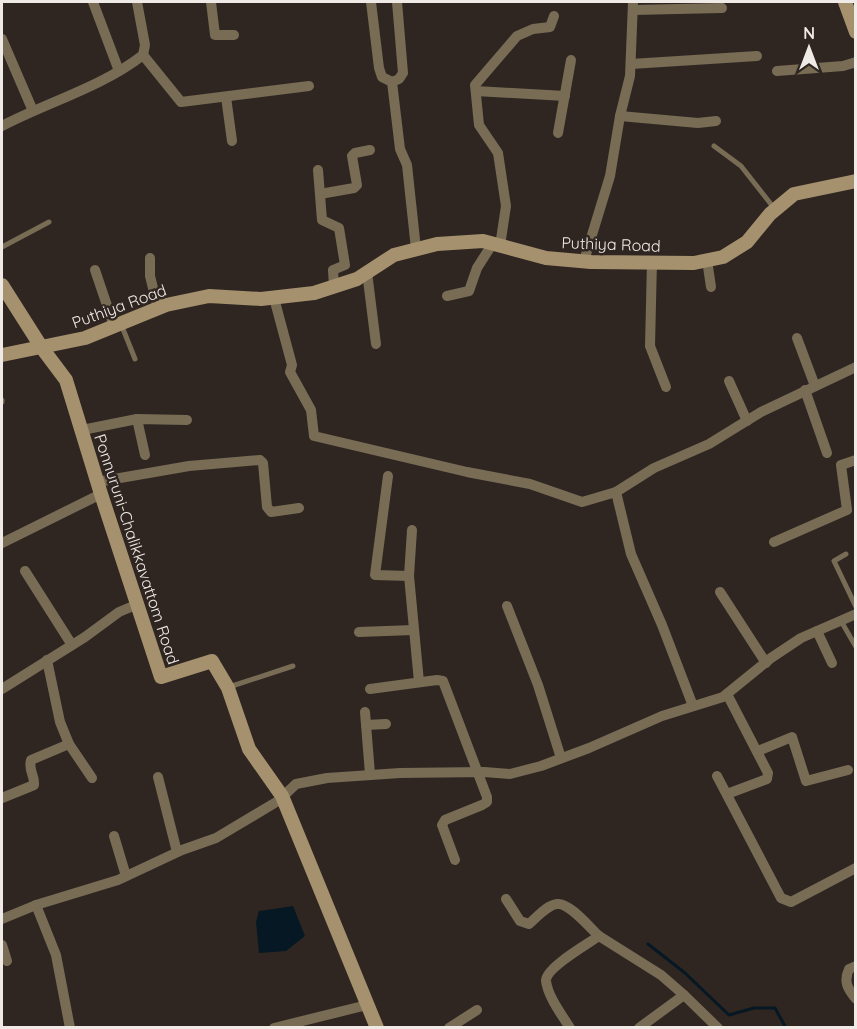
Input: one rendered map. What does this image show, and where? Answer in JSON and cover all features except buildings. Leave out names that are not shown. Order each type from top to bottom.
[{"type":"street","points":[[93,2],[118,71]]},
{"type":"street","points":[[2,126],[118,71],[143,55],[145,45],[137,2]]},
{"type":"street","points":[[211,2],[215,35],[234,35]]},
{"type":"street","points":[[371,2],[382,77],[392,82],[399,79],[403,73],[397,2]]},
{"type":"street","points":[[845,2],[855,32]]},
{"type":"street","points":[[584,261],[610,176],[631,64],[633,6],[722,8]]},
{"type":"street","points":[[447,296],[469,291],[477,268],[496,245],[506,206],[498,153],[479,124],[475,85],[517,36],[533,29],[550,27],[554,16]]},
{"type":"street","points":[[2,39],[33,111]]},
{"type":"street","points":[[143,55],[181,102],[309,86]]},
{"type":"street","points":[[631,64],[757,56]]},
{"type":"street","points":[[558,133],[571,60]]},
{"type":"street","points":[[777,71],[843,66],[855,62]]},
{"type":"street","points":[[392,82],[400,149],[407,165],[416,249]]},
{"type":"street","points":[[476,90],[565,96]]},
{"type":"street","points":[[226,97],[232,141]]},
{"type":"street","points":[[620,116],[698,123],[716,121]]},
{"type":"street","points":[[320,194],[354,188],[357,185],[352,156],[355,153],[370,150]]},
{"type":"street","points":[[318,170],[322,220],[339,228],[345,265],[333,270],[334,286]]},
{"type":"street","name":"Puthiya Road","points":[[2,355],[85,338],[158,308],[209,296],[261,300],[314,293],[357,279],[394,255],[437,244],[483,241],[546,258],[694,263],[723,257],[747,242],[775,210],[794,194],[855,181]]},
{"type":"street","points":[[150,258],[150,276],[158,308]]},
{"type":"street","points":[[707,260],[711,287]]},
{"type":"street","points":[[652,261],[650,346],[666,387]]},
{"type":"street","points":[[95,270],[117,324]]},
{"type":"street","points":[[367,272],[376,344]]},
{"type":"street","name":"Ponnuruni-Chalikkavattom Road","points":[[2,285],[42,348],[66,380],[161,677],[212,661],[228,688],[249,749],[282,796],[376,1028]]},
{"type":"street","points":[[274,298],[292,365],[290,372],[312,410],[314,436],[530,484],[582,502],[616,492],[654,468],[709,444],[747,421],[855,367]]},
{"type":"street","points":[[797,338],[827,453]]},
{"type":"street","points":[[729,381],[747,421]]},
{"type":"street","points":[[82,430],[137,419],[187,420]]},
{"type":"street","points":[[137,419],[145,455]]},
{"type":"street","points":[[2,543],[99,488],[189,466],[254,459],[263,463],[267,507],[271,512],[299,507]]},
{"type":"street","points":[[774,542],[848,510],[841,465],[855,460]]},
{"type":"street","points":[[388,476],[375,574],[409,576]]},
{"type":"street","points":[[616,492],[631,554],[662,625],[693,706]]},
{"type":"street","points":[[412,530],[409,576],[419,682]]},
{"type":"street","points":[[25,571],[72,645]]},
{"type":"street","points":[[720,592],[766,663]]},
{"type":"street","points":[[2,689],[119,612],[138,604]]},
{"type":"street","points":[[507,606],[538,685],[561,758]]},
{"type":"street","points":[[2,919],[36,905],[118,880],[177,852],[216,837],[278,801],[296,784],[370,774],[478,772],[510,774],[561,758],[662,716],[723,697],[801,638],[855,614]]},
{"type":"street","points":[[359,632],[413,630]]},
{"type":"street","points":[[817,631],[832,663]]},
{"type":"street","points":[[47,660],[60,722],[69,744],[92,778]]},
{"type":"street","points":[[370,689],[443,681],[488,797],[487,802],[445,820],[442,825],[455,861]]},
{"type":"street","points":[[727,694],[768,773],[767,779],[727,794]]},
{"type":"street","points":[[365,712],[370,774]]},
{"type":"street","points":[[366,725],[386,724]]},
{"type":"street","points":[[758,751],[792,737],[806,781],[848,770]]},
{"type":"street","points":[[2,798],[34,785],[29,768],[31,760],[69,744]]},
{"type":"street","points":[[717,776],[782,898],[791,902],[855,868]]},
{"type":"street","points":[[158,777],[177,852]]},
{"type":"street","points":[[114,836],[126,876]]},
{"type":"street","points":[[506,898],[524,924],[529,924],[554,904],[560,903],[570,909],[599,936],[661,975],[718,1028]]},
{"type":"street","points":[[36,905],[56,955],[70,1028]]},
{"type":"street","points":[[570,1028],[553,999],[546,981],[555,967],[599,936]]},
{"type":"street","points":[[2,945],[7,961]]},
{"type":"street","points":[[855,966],[849,969],[846,978],[847,987],[855,999]]},
{"type":"street","points":[[645,1026],[684,995]]},
{"type":"street","points":[[274,1028],[367,1005]]},
{"type":"street","points":[[449,1028],[477,1010]]},
{"type":"lane","points":[[714,146],[741,166],[775,210]]},
{"type":"lane","points":[[2,247],[49,222]]},
{"type":"lane","points":[[117,324],[135,359]]},
{"type":"lane","points":[[846,554],[834,561],[855,607]]},
{"type":"lane","points":[[840,620],[855,647]]},
{"type":"lane","points":[[228,688],[293,666]]},
{"type":"water","points":[[293,906],[305,936],[286,951],[259,953],[256,922],[259,910]]},
{"type":"waterway","points":[[648,944],[685,973],[729,1015],[754,1008],[775,1008],[786,1028]]}]
